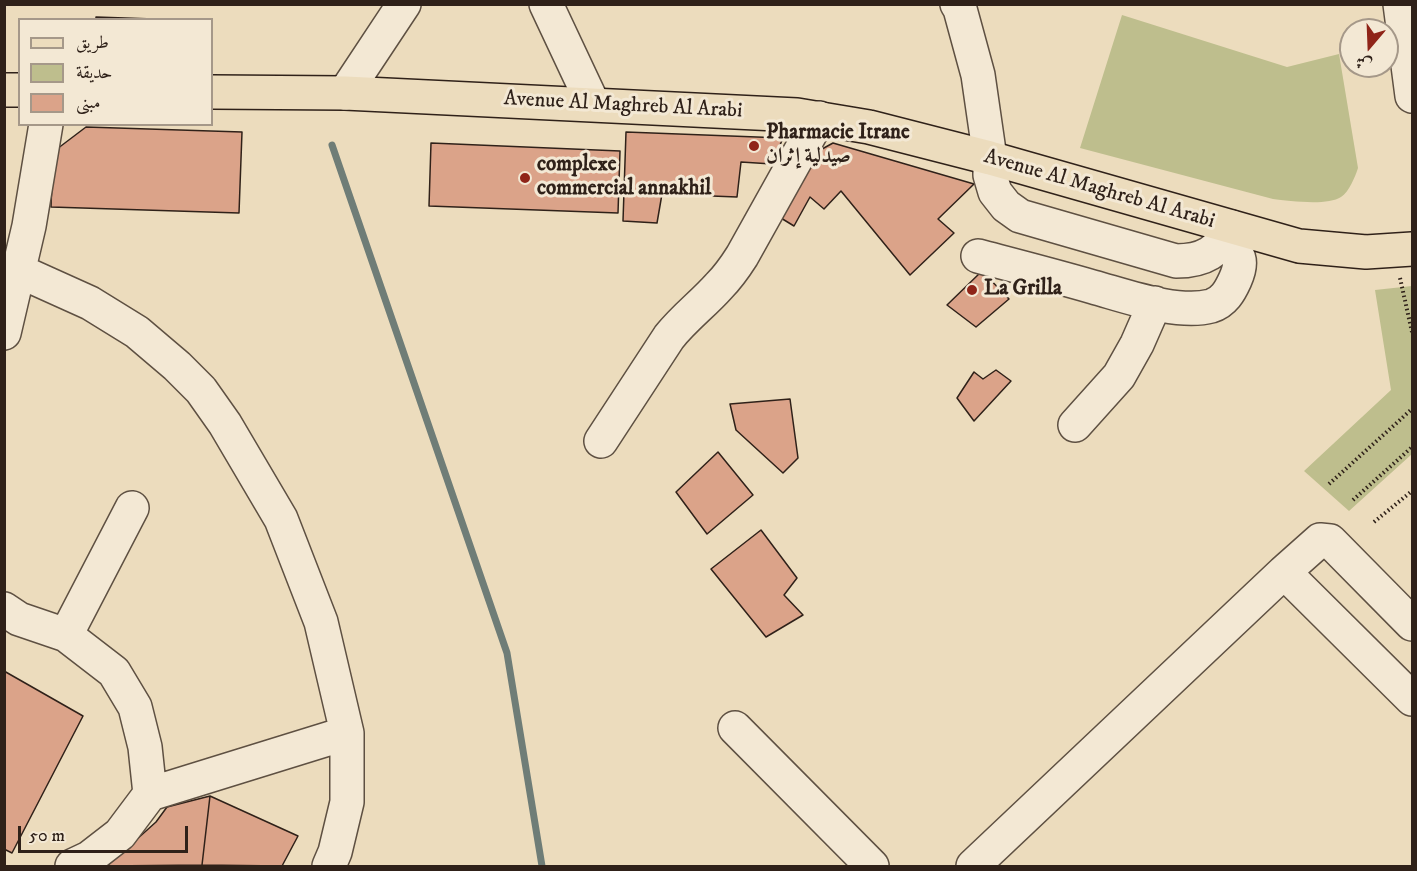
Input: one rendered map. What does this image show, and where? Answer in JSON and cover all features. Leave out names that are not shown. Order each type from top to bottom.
[{"type":"main road","name":"Avenue Al Maghreb Al Arabi","points":[[213,92],[345,93],[593,104],[819,118],[869,127],[990,158],[1228,234],[1299,246],[1366,252],[1406,260]]},
{"type":"street","points":[[345,93],[404,4]]},
{"type":"street","points":[[546,4],[593,104]]},
{"type":"street","points":[[957,4],[978,75],[990,158],[990,175],[995,192],[1006,206],[1020,216],[1176,261],[1190,261],[1203,257],[1215,250],[1228,234],[1240,262],[1238,274],[1225,298],[1212,306],[1187,308],[1155,303],[978,255]]},
{"type":"street","points":[[1400,4],[1411,79]]},
{"type":"street","points":[[601,441],[669,337],[731,273],[819,118]]},
{"type":"street","points":[[4,333],[20,271],[17,226],[45,126]]},
{"type":"street","points":[[20,271],[90,303],[137,332],[177,366],[201,390],[225,424],[281,519],[321,622],[347,733],[347,802],[329,867]]},
{"type":"street","points":[[1075,425],[1119,376],[1137,344],[1155,303]]},
{"type":"street","points":[[66,635],[132,508]]},
{"type":"street","points":[[973,867],[1316,542],[1330,541],[1413,624]]},
{"type":"street","points":[[1284,572],[1413,699]]},
{"type":"street","points":[[4,609],[19,619],[66,635],[114,672],[135,707],[145,747],[150,794]]},
{"type":"street","points":[[735,728],[872,867]]},
{"type":"street","points":[[72,867],[120,834],[150,794],[347,733]]},
{"type":"path","points":[[1406,260],[1413,332]]},
{"type":"path","points":[[1329,484],[1413,409]]},
{"type":"path","points":[[1353,500],[1413,447]]},
{"type":"path","points":[[1374,522],[1413,491]]},
{"type":"green space","points":[[1122,15],[1287,67],[1339,54],[1339,78],[1343,78],[1358,168],[1347,192],[1341,197],[1335,200],[1308,202],[1273,199],[1080,148]]},
{"type":"green space","points":[[1412,286],[1412,454],[1349,511],[1304,471],[1391,390],[1375,290]]},
{"type":"building","points":[[86,127],[242,132],[239,213],[51,207],[53,152]]},
{"type":"building","points":[[626,132],[783,138],[772,164],[741,162],[737,197],[662,194],[657,223],[623,221]]},
{"type":"building","name":"complexe commercial annakhil","points":[[431,143],[620,151],[618,213],[429,206]]},
{"type":"building","points":[[833,143],[974,184],[938,219],[954,233],[910,275],[841,191],[824,209],[810,197],[794,226],[776,215],[813,154]]},
{"type":"building","points":[[982,271],[1009,299],[976,327],[947,305]]},
{"type":"building","points":[[996,370],[1011,381],[974,421],[957,398],[974,372],[983,379]]},
{"type":"building","points":[[790,399],[798,458],[783,473],[736,430],[730,404]]},
{"type":"building","points":[[718,452],[753,495],[707,534],[676,492]]},
{"type":"building","points":[[761,530],[797,578],[784,595],[803,615],[766,637],[711,569]]},
{"type":"building","points":[[4,671],[83,716],[12,853],[4,849]]},
{"type":"building","points":[[210,796],[298,836],[282,866],[202,865]]},
{"type":"building","points":[[210,796],[202,865],[107,866],[156,822],[167,807]]},
{"type":"waterway","points":[[332,145],[507,653],[542,866]]},
{"type":"place","name":"Pharmacie Itrane صيدلية إثران","points":[[754,146]]},
{"type":"place","name":"complexe commercial annakhil","points":[[525,178]]},
{"type":"place","name":"La Grilla","points":[[972,290]]}]
